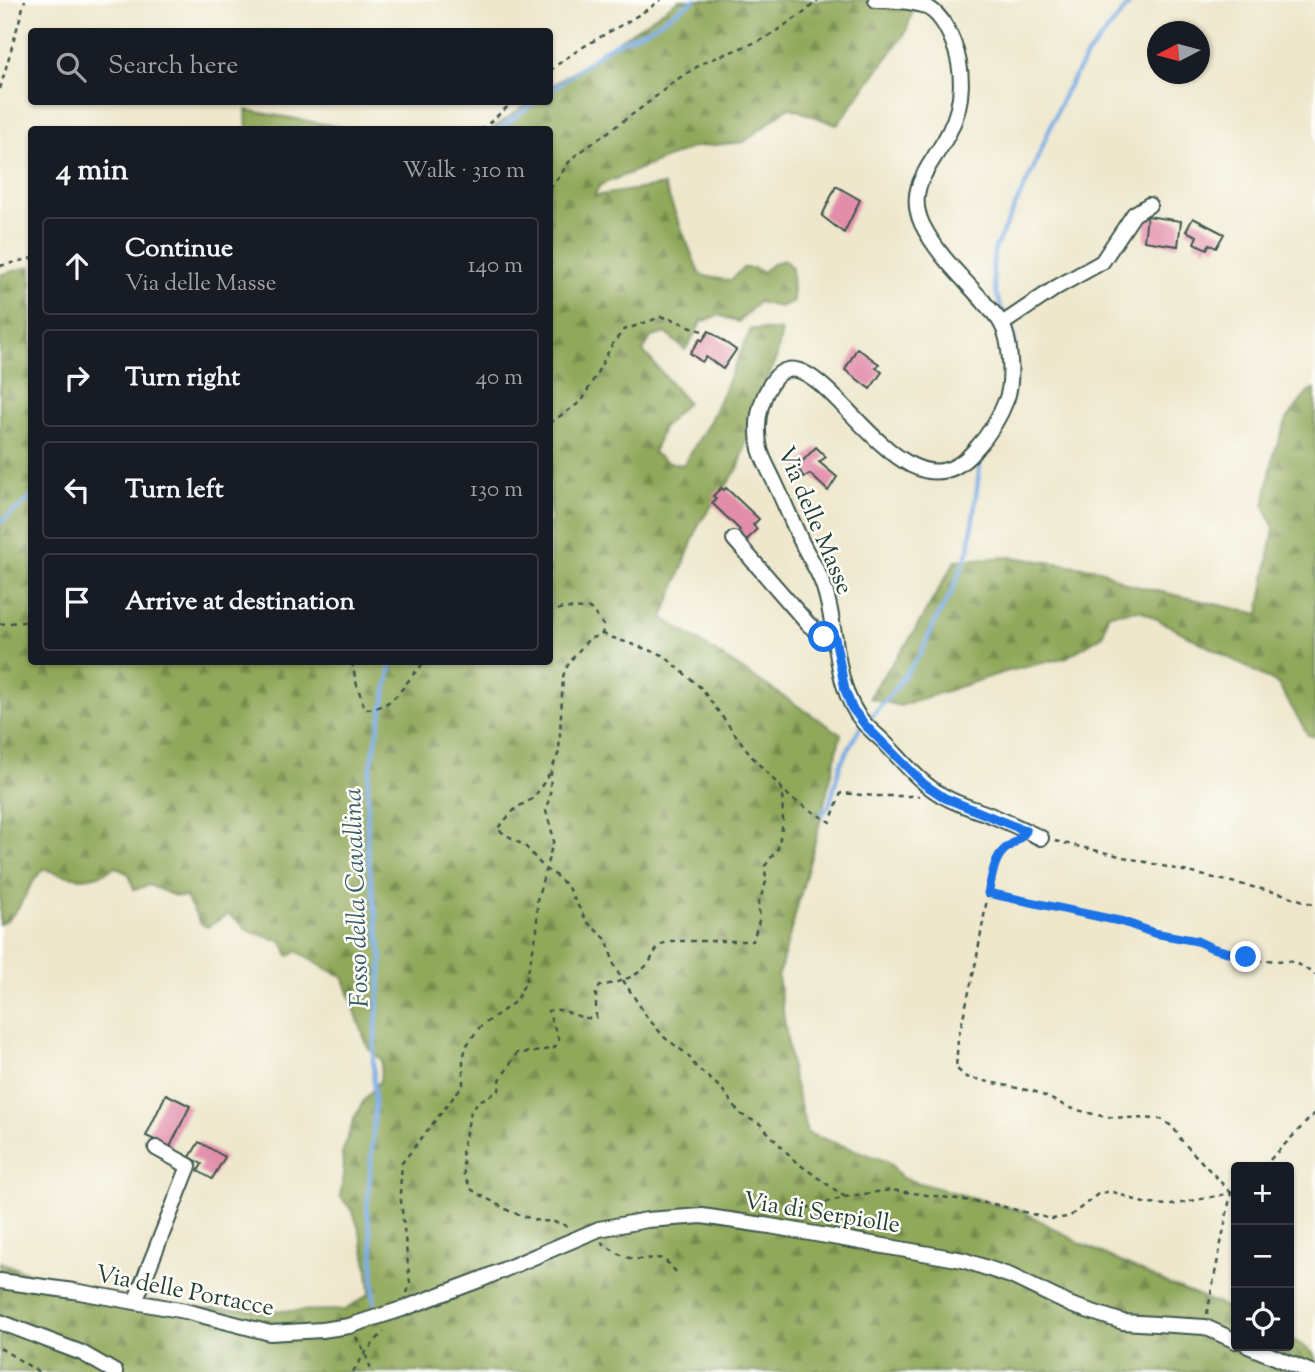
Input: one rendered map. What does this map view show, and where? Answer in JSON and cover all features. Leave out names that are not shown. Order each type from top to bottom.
[{"type":"street","points":[[876,0],[919,2],[937,10],[951,34],[959,55],[962,85],[951,128],[916,192],[916,206],[924,228],[937,248],[1002,324],[1057,287],[1102,262],[1134,214],[1149,205]]},
{"type":"street","name":"Via delle Masse","points":[[1002,324],[1011,379],[1007,397],[983,441],[964,463],[947,471],[931,473],[912,467],[896,456],[816,380],[797,369],[781,372],[773,380],[763,399],[758,417],[760,449],[822,582],[845,690],[852,708],[924,784],[945,798],[1041,838]]},
{"type":"street","points":[[734,539],[808,624],[824,637],[835,638]]},
{"type":"street","points":[[135,1302],[189,1166],[156,1148]]},
{"type":"street","name":"Via di Serpiolle","points":[[402,1309],[598,1229],[647,1220],[702,1216],[963,1261],[1011,1276],[1071,1305],[1123,1322],[1205,1327],[1231,1338]]},
{"type":"street","name":"Via delle Portacce","points":[[0,1281],[186,1311],[270,1333],[349,1326],[402,1309]]},
{"type":"street","points":[[0,1322],[82,1353],[115,1372]]},
{"type":"street","points":[[1260,1351],[1311,1372]]},
{"type":"path","points":[[0,89],[25,0]]},
{"type":"path","points":[[553,69],[578,50],[638,17],[662,0]]},
{"type":"path","points":[[553,185],[572,158],[676,80],[705,62],[764,39],[806,12],[818,0]]},
{"type":"path","points":[[486,126],[510,105]]},
{"type":"path","points":[[0,265],[28,259]]},
{"type":"path","points":[[553,421],[582,401],[613,343],[624,330],[661,317],[702,331]]},
{"type":"path","points":[[553,611],[563,608],[591,609],[604,626],[601,634]]},
{"type":"path","points":[[0,624],[28,621]]},
{"type":"path","points":[[845,1197],[796,1162],[760,1124],[740,1114],[722,1089],[696,1067],[687,1054],[665,1038],[647,1017],[615,968],[607,940],[587,922],[567,886],[554,873],[545,869],[526,847],[497,829],[516,808],[534,798],[551,771],[559,752],[562,687],[566,668],[576,652],[585,646],[586,640],[601,634],[663,655],[700,687],[752,758],[792,799],[830,822],[841,793],[945,798]]},
{"type":"path","points":[[353,665],[365,709],[383,706],[402,691],[424,665]]},
{"type":"path","points":[[353,1372],[365,1353],[402,1309],[410,1283],[400,1192],[402,1163],[463,1085],[463,1058],[467,1045],[479,1027],[516,1001],[526,981],[537,931],[537,900],[554,839],[546,811],[551,771]]},
{"type":"path","points":[[569,1227],[510,1212],[472,1190],[464,1175],[462,1150],[471,1111],[479,1101],[499,1091],[500,1080],[517,1053],[554,1048],[559,1040],[548,1011],[556,1008],[590,1019],[596,1017],[596,993],[600,986],[623,980],[642,970],[649,964],[657,947],[668,942],[753,941],[760,917],[758,905],[766,881],[765,866],[778,848],[783,823],[782,789]]},
{"type":"path","points":[[1026,831],[998,858],[988,893],[976,962],[958,1039],[956,1068],[966,1077],[1036,1092],[1070,1108],[1106,1118],[1161,1119],[1172,1127],[1231,1193]]},
{"type":"path","points":[[1041,838],[1283,894],[1315,905]]},
{"type":"path","points":[[988,893],[1124,922],[1154,933],[1181,937],[1257,960],[1289,961],[1315,975]]},
{"type":"path","points":[[1269,1162],[1315,1113]]},
{"type":"path","points":[[770,1226],[785,1215],[845,1197],[891,1190],[993,1204],[1051,1219],[1069,1217],[1098,1194],[1111,1191],[1146,1204],[1172,1205],[1231,1193]]},
{"type":"path","points":[[1205,1327],[1231,1193]]},
{"type":"path","points":[[590,1234],[617,1253],[632,1259],[653,1256],[669,1261],[678,1275]]},
{"type":"path","points":[[349,1326],[365,1353],[372,1372]]},
{"type":"path","points":[[0,1348],[39,1372]]},
{"type":"green space","points":[[679,0],[916,0],[906,32],[837,125],[789,107],[744,142],[694,147],[600,185],[594,196],[664,185],[700,275],[730,281],[743,268],[762,272],[784,260],[792,268],[793,302],[779,307],[758,302],[739,322],[719,315],[702,322],[685,350],[666,333],[651,337],[643,351],[687,402],[663,428],[653,453],[668,462],[683,465],[709,423],[751,329],[782,331],[776,359],[756,406],[739,467],[699,524],[663,618],[841,734],[778,977],[792,1073],[807,1133],[889,1162],[902,1178],[1024,1212],[1080,1243],[1170,1285],[1231,1309],[1231,1351],[1294,1351],[1294,1340],[1315,1354],[1315,1372],[0,1372],[0,1262],[74,1291],[203,1308],[345,1310],[370,1293],[362,1239],[351,1209],[340,1196],[344,1175],[342,1154],[354,1119],[364,1100],[380,1081],[382,1060],[368,1048],[343,976],[297,951],[289,956],[282,941],[251,932],[228,914],[208,927],[201,924],[186,897],[175,896],[149,885],[134,890],[129,874],[115,867],[97,876],[80,878],[44,869],[14,913],[0,924],[0,275],[28,267],[28,665],[553,665],[553,126],[496,126],[526,105],[553,105],[553,85]]},
{"type":"green space","points":[[246,110],[335,126],[247,126]]},
{"type":"green space","points":[[1315,389],[1315,737],[1308,735],[1278,684],[1140,610],[1108,614],[1103,635],[1067,657],[1005,672],[900,706],[870,698],[874,688],[908,642],[956,560],[1011,557],[1099,569],[1127,584],[1259,614],[1274,528],[1264,506],[1274,453],[1287,419],[1307,393]]},
{"type":"building","points":[[836,186],[860,200],[844,233],[822,216]]},
{"type":"building","points":[[1147,216],[1181,221],[1178,246],[1144,241]]},
{"type":"building","points":[[1193,218],[1224,234],[1216,248],[1209,244],[1207,249],[1194,243],[1197,236],[1186,231]]},
{"type":"building","points":[[709,331],[736,350],[723,369],[706,357],[702,362],[690,353]]},
{"type":"building","points":[[857,348],[879,364],[876,368],[882,372],[870,389],[845,370]]},
{"type":"building","points":[[816,447],[826,457],[819,462],[837,477],[828,491],[810,474],[804,477],[797,467]]},
{"type":"building","points":[[721,488],[726,488],[759,519],[753,525],[757,529],[745,542],[737,533],[740,530],[712,503],[716,499],[713,496]]},
{"type":"building","points":[[166,1094],[190,1106],[170,1147],[146,1136]]},
{"type":"building","points":[[199,1142],[225,1157],[212,1179],[198,1171],[202,1164],[190,1157]]},
{"type":"waterway","name":"Fosso della Cavallina","points":[[553,89],[607,48],[650,28],[694,0]]},
{"type":"waterway","points":[[1015,346],[995,287],[995,248],[1033,169],[1065,92],[1088,54],[1133,0]]},
{"type":"waterway","name":"Fosso della Cavallina","points":[[502,126],[531,105]]},
{"type":"waterway","points":[[822,814],[829,806],[841,763],[858,731],[887,699],[921,653],[952,592],[969,550],[982,449]]},
{"type":"waterway","points":[[0,523],[28,500]]},
{"type":"waterway","name":"Fosso della Cavallina","points":[[374,1302],[373,1252],[367,1210],[375,1109],[373,1059],[382,960],[367,848],[368,781],[391,665]]},
{"type":"route","points":[[824,637],[835,638],[845,690],[852,708],[865,725],[924,784],[945,798],[1026,831],[998,858],[988,893],[1124,922],[1154,933],[1197,941],[1246,957]]}]
